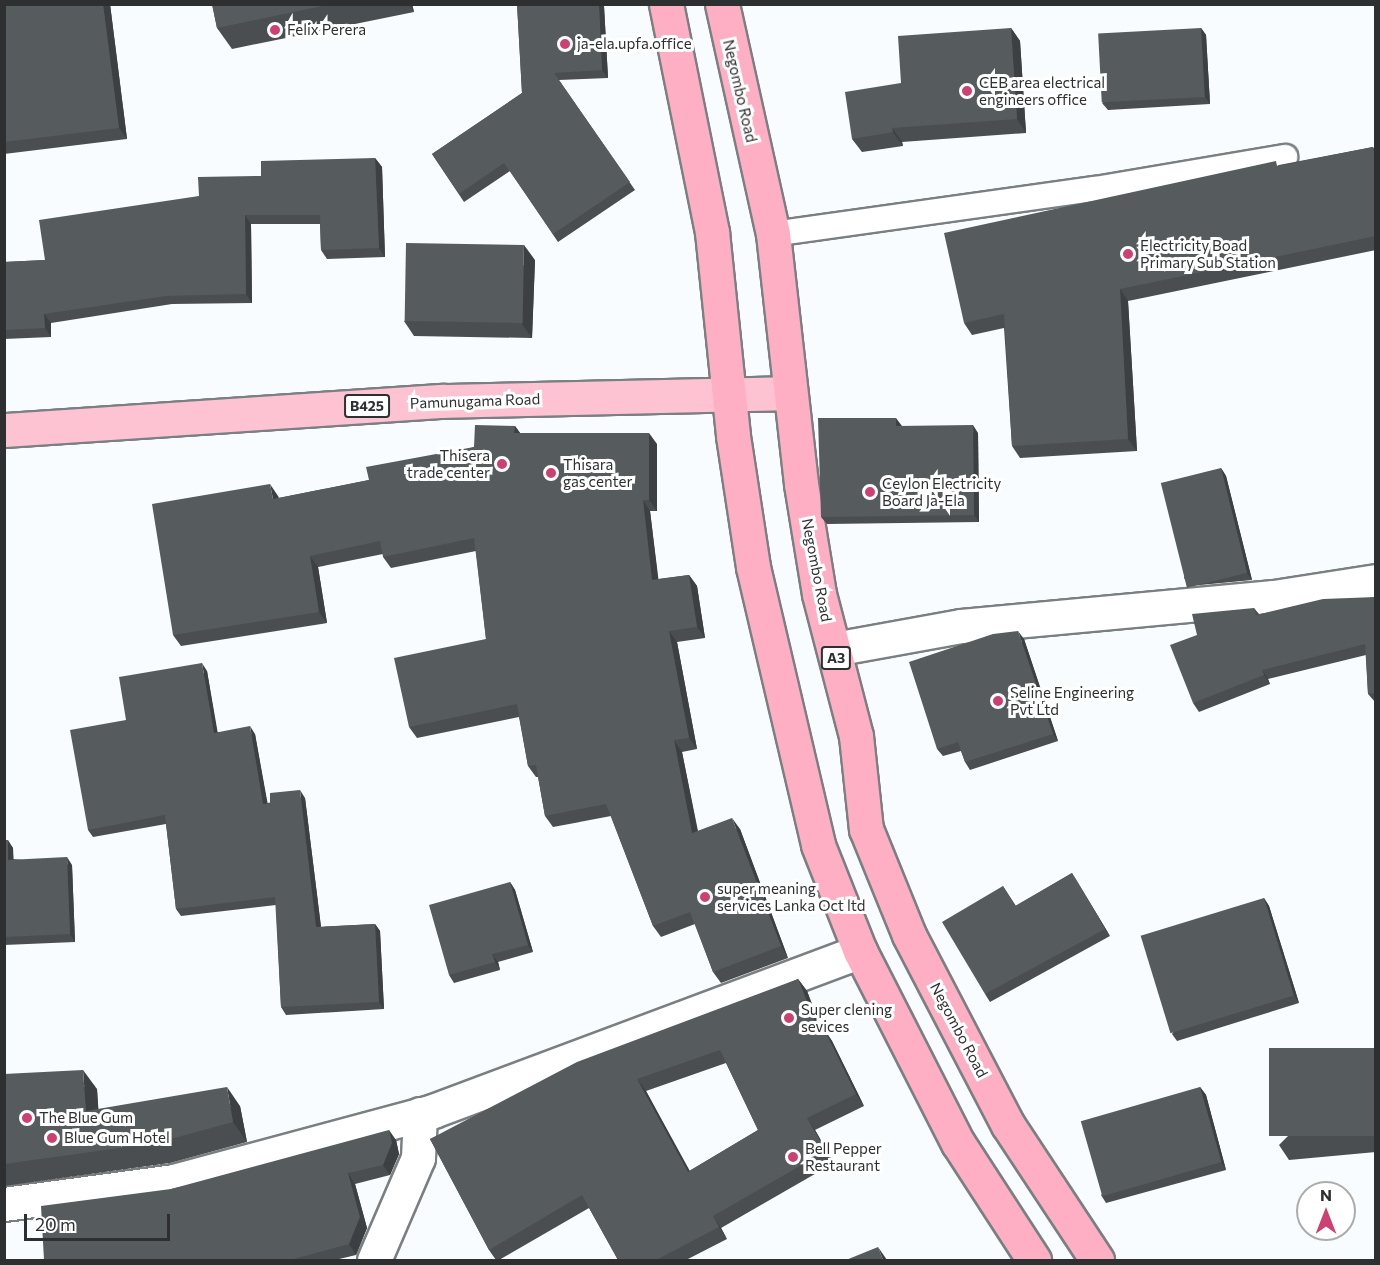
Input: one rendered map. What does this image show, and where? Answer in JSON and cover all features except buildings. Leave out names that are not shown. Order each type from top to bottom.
[{"type":"highway","points":[[666,4],[712,232],[729,394],[753,567],[818,845],[860,951],[958,1143],[1034,1260]]},
{"type":"highway","name":"Negombo Road","points":[[722,4],[773,234],[789,393],[819,594],[856,736],[866,829],[909,934],[1008,1125],[1097,1260]]},
{"type":"main road","name":"Pamunugama Road","points":[[4,430],[442,401],[789,393]]},
{"type":"street","points":[[834,649],[972,625],[1274,597],[1376,580]]},
{"type":"street","points":[[4,1204],[174,1181],[420,1114],[860,951]]},
{"type":"street","points":[[374,1260],[418,1158],[420,1114]]},
{"type":"lane","points":[[773,234],[1095,189],[1285,157]]},
{"type":"place","name":"Felix Perera","points":[[275,30]]},
{"type":"place","name":"ja-ela.upfa.office","points":[[565,44]]},
{"type":"place","name":"CEB area electrical engineers office","points":[[967,91]]},
{"type":"place","name":"Electricity Boad Primary Sub Station","points":[[1128,254]]},
{"type":"place","name":"Thisera trade center","points":[[502,464]]},
{"type":"place","name":"Thisara gas center","points":[[551,473]]},
{"type":"place","name":"Ceylon Electricity Board Ja-Ela","points":[[870,492]]},
{"type":"place","name":"Seline Engineering Pvt Ltd","points":[[998,701]]},
{"type":"place","name":"super meaning services Lanka Oct ltd","points":[[705,897]]},
{"type":"place","name":"Super clening sevices","points":[[789,1018]]},
{"type":"place","name":"The Blue Gum","points":[[27,1118]]},
{"type":"place","name":"Blue Gum Hotel","points":[[52,1138]]},
{"type":"place","name":"Bell Pepper Restaurant","points":[[793,1157]]}]
